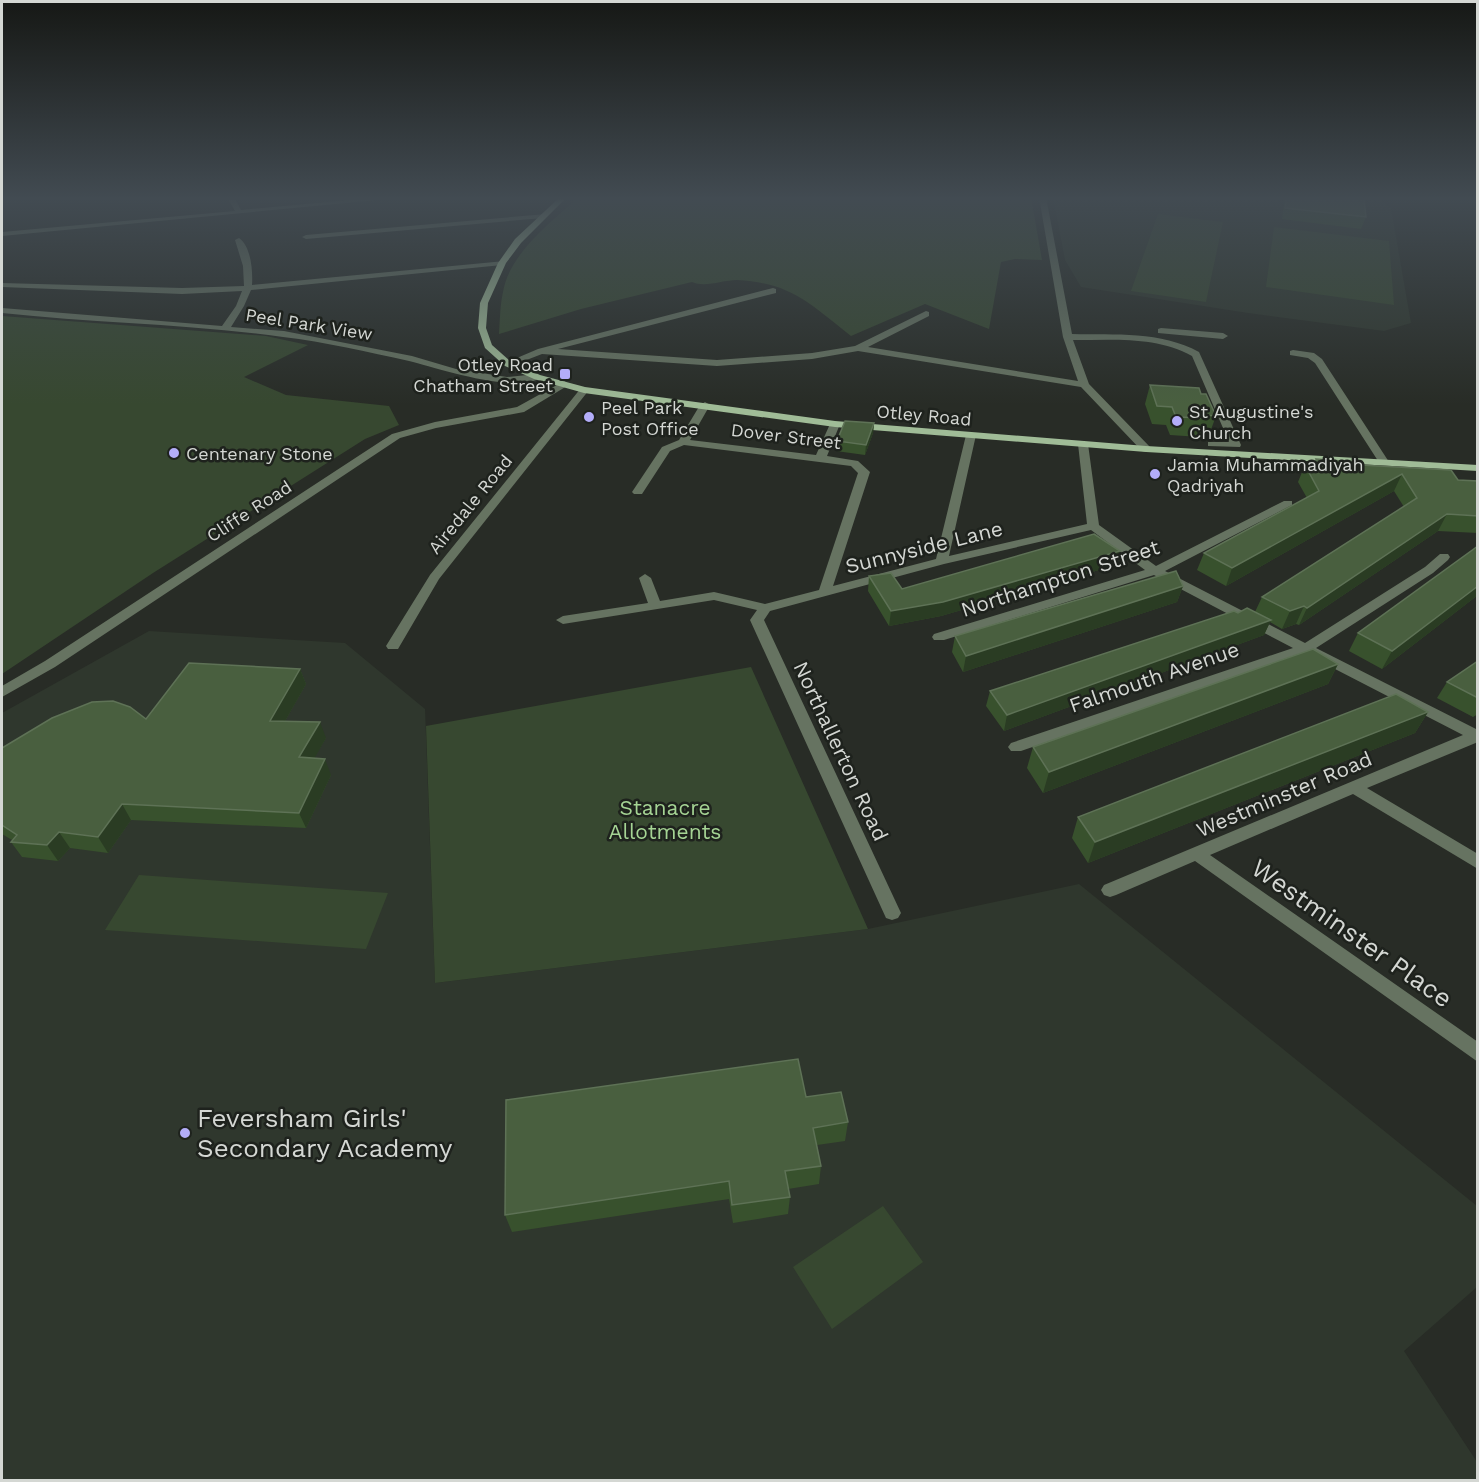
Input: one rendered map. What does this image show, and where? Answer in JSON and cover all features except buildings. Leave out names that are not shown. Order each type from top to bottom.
[{"type":"main road","name":"Otley Road","points":[[501,266],[484,303],[482,328],[488,346],[508,364],[537,376],[584,390],[835,424],[1146,449],[1478,468]]},
{"type":"street","points":[[225,328],[242,306],[247,288],[248,266]]},
{"type":"street","points":[[2,285],[182,291],[247,288],[470,266]]},
{"type":"street","points":[[1055,266],[1068,337],[1084,385],[1146,449]]},
{"type":"street","points":[[508,364],[541,351],[773,291]]},
{"type":"street","name":"Peel Park View","points":[[2,311],[284,334],[360,347],[454,372],[507,380],[537,376]]},
{"type":"street","points":[[541,351],[717,363],[812,356],[858,348],[926,314]]},
{"type":"street","points":[[1155,331],[1172,337],[1196,354],[1236,445],[1212,444]]},
{"type":"street","points":[[1068,337],[1223,336]]},
{"type":"street","points":[[858,348],[1084,385]]},
{"type":"street","points":[[1293,352],[1311,356],[1319,361],[1384,462]]},
{"type":"street","name":"Cliffe Road","points":[[2,692],[36,673],[396,436],[435,425],[520,410],[564,384]]},
{"type":"street","name":"Airedale Road","points":[[393,646],[434,578],[584,390]]},
{"type":"street","points":[[638,492],[666,449],[683,442],[705,405]]},
{"type":"street","points":[[821,458],[835,424]]},
{"type":"street","points":[[942,561],[971,435]]},
{"type":"street","name":"Dover Street","points":[[683,442],[854,463],[864,472],[825,592]]},
{"type":"street","points":[[1083,444],[1094,526],[1155,571],[1476,737]]},
{"type":"street","name":"Northampton Street","points":[[939,637],[1155,571],[1288,503]]},
{"type":"street","name":"Sunnyside Lane","points":[[765,608],[942,561],[1094,526]]},
{"type":"street","name":"Falmouth Avenue","points":[[1016,747],[1306,648],[1429,570],[1444,557]]},
{"type":"street","points":[[645,578],[655,605]]},
{"type":"street","points":[[563,620],[714,596],[765,608]]},
{"type":"street","name":"Northallerton Road","points":[[765,608],[757,620],[892,913]]},
{"type":"street","name":"Westminster Road","points":[[1110,890],[1476,737]]},
{"type":"street","points":[[1354,787],[1478,863]]},
{"type":"street","name":"Westminster Place","points":[[1197,854],[1478,1053]]},
{"type":"shaded area","points":[[1069,266],[1401,266],[1411,323],[1384,331],[1081,287]]},
{"type":"shaded area","points":[[149,631],[345,643],[425,709],[435,983],[868,929],[1079,884],[1477,1206],[1477,1287],[1404,1351],[1477,1462],[1477,1480],[2,1480],[2,713]]},
{"type":"green space","points":[[513,266],[1000,266],[989,329],[925,304],[851,336],[799,297],[772,286],[737,280],[708,284],[692,282],[581,309],[499,334],[503,292]]},
{"type":"green space","points":[[1140,266],[1214,266],[1206,302],[1131,291]]},
{"type":"green space","points":[[1269,266],[1391,266],[1394,305],[1266,287]]},
{"type":"green space","points":[[2,316],[266,336],[308,345],[244,377],[286,395],[389,406],[399,425],[365,439],[153,573],[2,674]]},
{"type":"green space","name":"Stanacre Allotments","points":[[751,667],[868,929],[435,983],[426,726]]},
{"type":"green space","points":[[139,875],[388,893],[366,949],[105,930]]},
{"type":"green space","points":[[883,1206],[923,1262],[832,1329],[793,1267]]},
{"type":"place","name":"Otley Road Chatham Street","points":[[565,374]]},
{"type":"place","name":"Peel Park Post Office","points":[[589,417]]},
{"type":"place","name":"St Augustine's Church","points":[[1177,421]]},
{"type":"place","name":"Centenary Stone","points":[[174,453]]},
{"type":"place","name":"Jamia Muhammadiyah Qadriyah","points":[[1155,474]]},
{"type":"place","name":"Feversham Girls' Secondary Academy","points":[[185,1133]]}]
